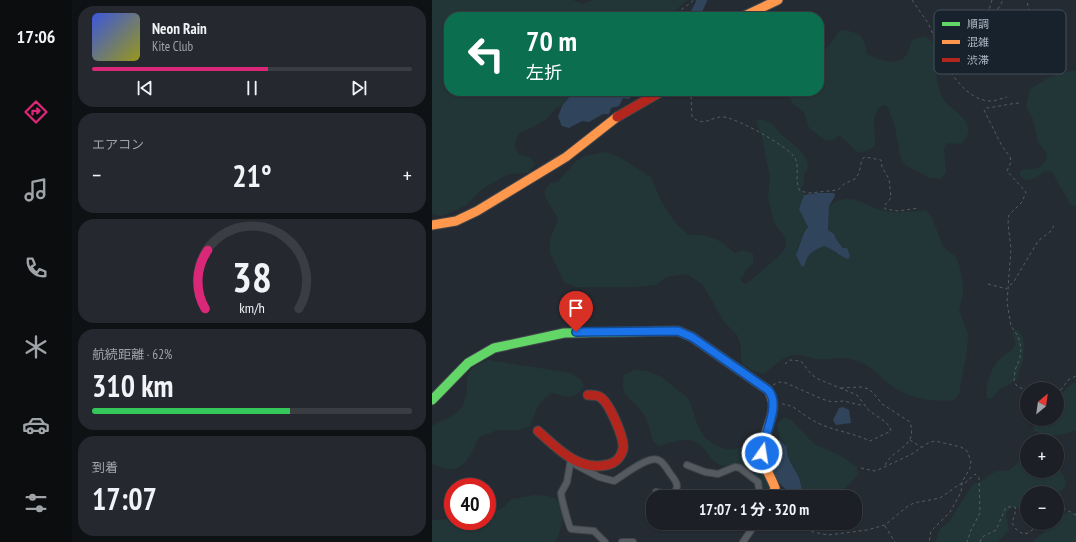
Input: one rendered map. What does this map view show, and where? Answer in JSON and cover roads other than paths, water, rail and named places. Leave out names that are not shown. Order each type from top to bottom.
[{"type":"street","points":[[753,12],[778,0]]},
{"type":"street","points":[[647,101],[650,96]]},
{"type":"street","points":[[432,225],[456,221],[477,211],[566,157],[616,118],[654,96]]},
{"type":"street","points":[[432,400],[482,352],[564,333],[664,331],[684,333],[768,390],[773,397],[774,404],[762,453],[775,488],[774,490]]},
{"type":"street","points":[[571,460],[603,467],[609,466],[616,460],[623,448],[622,439],[610,407],[599,396],[588,395]]},
{"type":"street","points":[[538,431],[571,460],[599,477],[614,481],[646,461],[654,458],[660,460],[676,481],[676,490]]},
{"type":"street","points":[[571,460],[567,482],[561,493],[568,526],[571,529],[594,531],[605,542]]},
{"type":"street","points":[[687,465],[705,472],[718,474],[735,467],[740,468],[758,482],[759,490]]},
{"type":"street","points":[[743,542],[751,530]]},
{"type":"street","points":[[622,542],[633,542]]},
{"type":"water","points":[[570,96],[632,96],[629,99],[623,98],[619,106],[611,108],[609,114],[603,114],[589,122],[582,121],[569,128],[562,126],[558,117],[562,106]]},
{"type":"water","points":[[834,193],[835,196],[829,206],[828,230],[834,234],[843,248],[847,248],[850,256],[848,259],[824,246],[811,253],[807,258],[805,265],[802,267],[796,255],[804,233],[808,227],[799,209],[804,195]]},
{"type":"water","points":[[843,407],[849,410],[851,423],[836,425],[833,420],[839,408]]},
{"type":"water","points":[[780,440],[787,447],[789,459],[800,480],[801,490],[788,490],[782,486],[773,472],[765,451]]},
{"type":"waterway","points":[[696,12],[702,0]]}]
